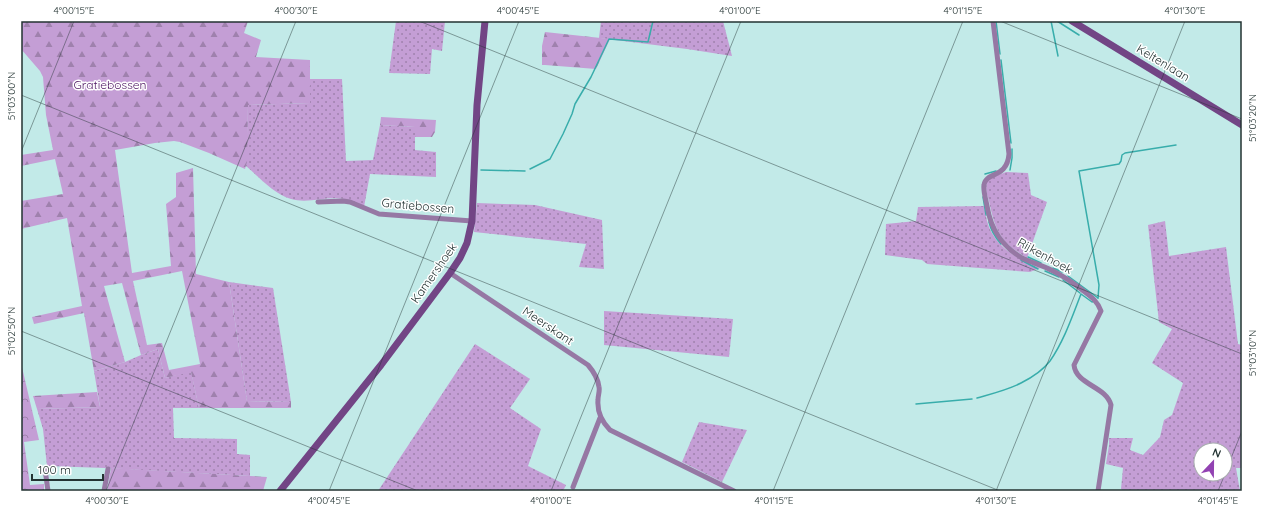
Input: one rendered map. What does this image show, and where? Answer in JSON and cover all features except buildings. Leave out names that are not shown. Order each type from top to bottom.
[{"type":"street","name":"Kamershoek","points":[[280,491],[381,365],[450,273],[460,258],[467,243],[472,221],[477,103],[485,21]]},
{"type":"street","name":"Rijkenhoek","points":[[993,21],[1009,154],[1003,170],[989,176],[985,180],[984,186],[988,214],[992,226],[998,236],[1013,252],[1069,280],[1098,303],[1101,311],[1074,365],[1074,370],[1080,377],[1106,396],[1110,405],[1098,491]]},
{"type":"street","name":"Keltenlaan","points":[[1072,21],[1242,125]]},
{"type":"street","name":"Gratiebossen","points":[[318,202],[350,202],[379,214],[472,221]]},
{"type":"street","name":"Meerskant","points":[[450,273],[588,365],[598,379],[598,409],[600,418],[573,487]]},
{"type":"street","points":[[600,418],[610,430],[734,491]]},
{"type":"street","points":[[45,469],[48,491]]},
{"type":"street","points":[[104,491],[108,469]]},
{"type":"green space","name":"Gratiebossen","points":[[21,21],[248,21],[244,33],[261,40],[256,57],[310,60],[310,103],[248,105],[247,162],[245,169],[209,153],[174,141],[115,150],[132,273],[171,266],[166,204],[176,197],[176,173],[193,168],[196,274],[229,282],[247,401],[291,402],[291,408],[199,408],[191,372],[165,378],[158,349],[141,355],[122,283],[104,286],[125,362],[94,371],[84,313],[34,324],[32,317],[82,306],[67,218],[21,229],[21,201],[63,194],[55,159],[21,166],[21,155],[53,150],[46,115],[43,77],[40,71],[21,49]],"holes":[[[182,271],[200,364],[169,370],[162,343],[147,345],[133,281]]]},
{"type":"green space","points":[[396,21],[445,21],[442,51],[432,49],[430,74],[389,73]]},
{"type":"green space","points":[[601,21],[723,21],[732,56],[599,38]]},
{"type":"green space","points":[[545,32],[610,39],[596,69],[542,65],[542,46]]},
{"type":"green space","points":[[310,79],[342,79],[346,161],[373,160],[380,125],[415,127],[415,150],[436,152],[436,177],[370,174],[364,207],[351,201],[337,198],[304,201],[291,199],[285,197],[261,180],[246,166],[248,105],[310,103]]},
{"type":"green space","points":[[381,117],[436,120],[435,132],[432,137],[415,137],[415,127],[380,125]]},
{"type":"green space","points":[[1006,172],[1028,173],[1031,195],[1047,202],[1027,258],[1005,241],[1000,234],[994,220],[987,194],[987,182],[993,177]]},
{"type":"green space","points":[[477,203],[535,205],[602,220],[604,269],[579,267],[586,244],[474,232]]},
{"type":"green space","points":[[984,206],[990,230],[1001,245],[1013,255],[1040,268],[1030,272],[927,264],[922,260],[885,255],[886,224],[916,221],[918,207]]},
{"type":"green space","points":[[1165,221],[1169,256],[1226,247],[1238,344],[1242,345],[1242,468],[1236,468],[1240,491],[1127,491],[1121,489],[1123,468],[1106,464],[1109,438],[1133,438],[1130,450],[1143,455],[1160,437],[1164,420],[1172,415],[1183,383],[1152,363],[1172,329],[1159,322],[1148,225]]},
{"type":"green space","points":[[229,282],[273,288],[291,402],[247,401]]},
{"type":"green space","points":[[604,311],[733,319],[729,357],[604,345]]},
{"type":"green space","points":[[475,344],[530,379],[510,408],[541,429],[528,466],[566,485],[563,491],[378,491]]},
{"type":"green space","points":[[158,349],[165,378],[191,371],[199,408],[173,408],[174,438],[237,439],[237,454],[250,455],[250,476],[47,466],[43,429],[37,409],[100,407],[94,371],[125,362]]},
{"type":"green space","points":[[21,363],[39,440],[24,442],[30,485],[44,484],[44,491],[21,491]]},
{"type":"green space","points":[[97,392],[100,407],[37,409],[33,396]]},
{"type":"green space","points":[[699,422],[747,430],[722,482],[682,462]]},
{"type":"green space","points":[[111,468],[267,477],[263,491],[107,491]]},
{"type":"waterway","points":[[530,169],[550,159],[563,134],[575,104],[591,77],[609,39],[648,42],[653,21]]},
{"type":"waterway","points":[[996,21],[1000,54]]},
{"type":"waterway","points":[[1051,21],[1058,56]]},
{"type":"waterway","points":[[1057,21],[1079,35]]},
{"type":"waterway","points":[[1001,60],[1011,143]]},
{"type":"waterway","points":[[1098,298],[1099,285],[1079,171],[1119,164],[1122,155],[1125,153],[1176,145]]},
{"type":"waterway","points":[[1010,170],[1012,149]]},
{"type":"waterway","points":[[481,170],[525,171]]},
{"type":"waterway","points":[[985,174],[996,171]]},
{"type":"waterway","points":[[983,197],[986,215]]},
{"type":"waterway","points":[[989,222],[994,234],[1001,244]]},
{"type":"waterway","points":[[1028,257],[1041,263]]},
{"type":"waterway","points":[[1021,260],[1038,269]]},
{"type":"waterway","points":[[1053,268],[1062,272]]},
{"type":"waterway","points":[[1045,271],[1059,277]]},
{"type":"waterway","points":[[1068,276],[1098,298]]},
{"type":"waterway","points":[[1063,280],[1080,293]]},
{"type":"waterway","points":[[977,398],[999,392],[1016,385],[1029,379],[1040,371],[1050,361],[1059,345],[1081,294],[1092,302],[1094,301]]},
{"type":"waterway","points":[[916,404],[972,399]]}]
